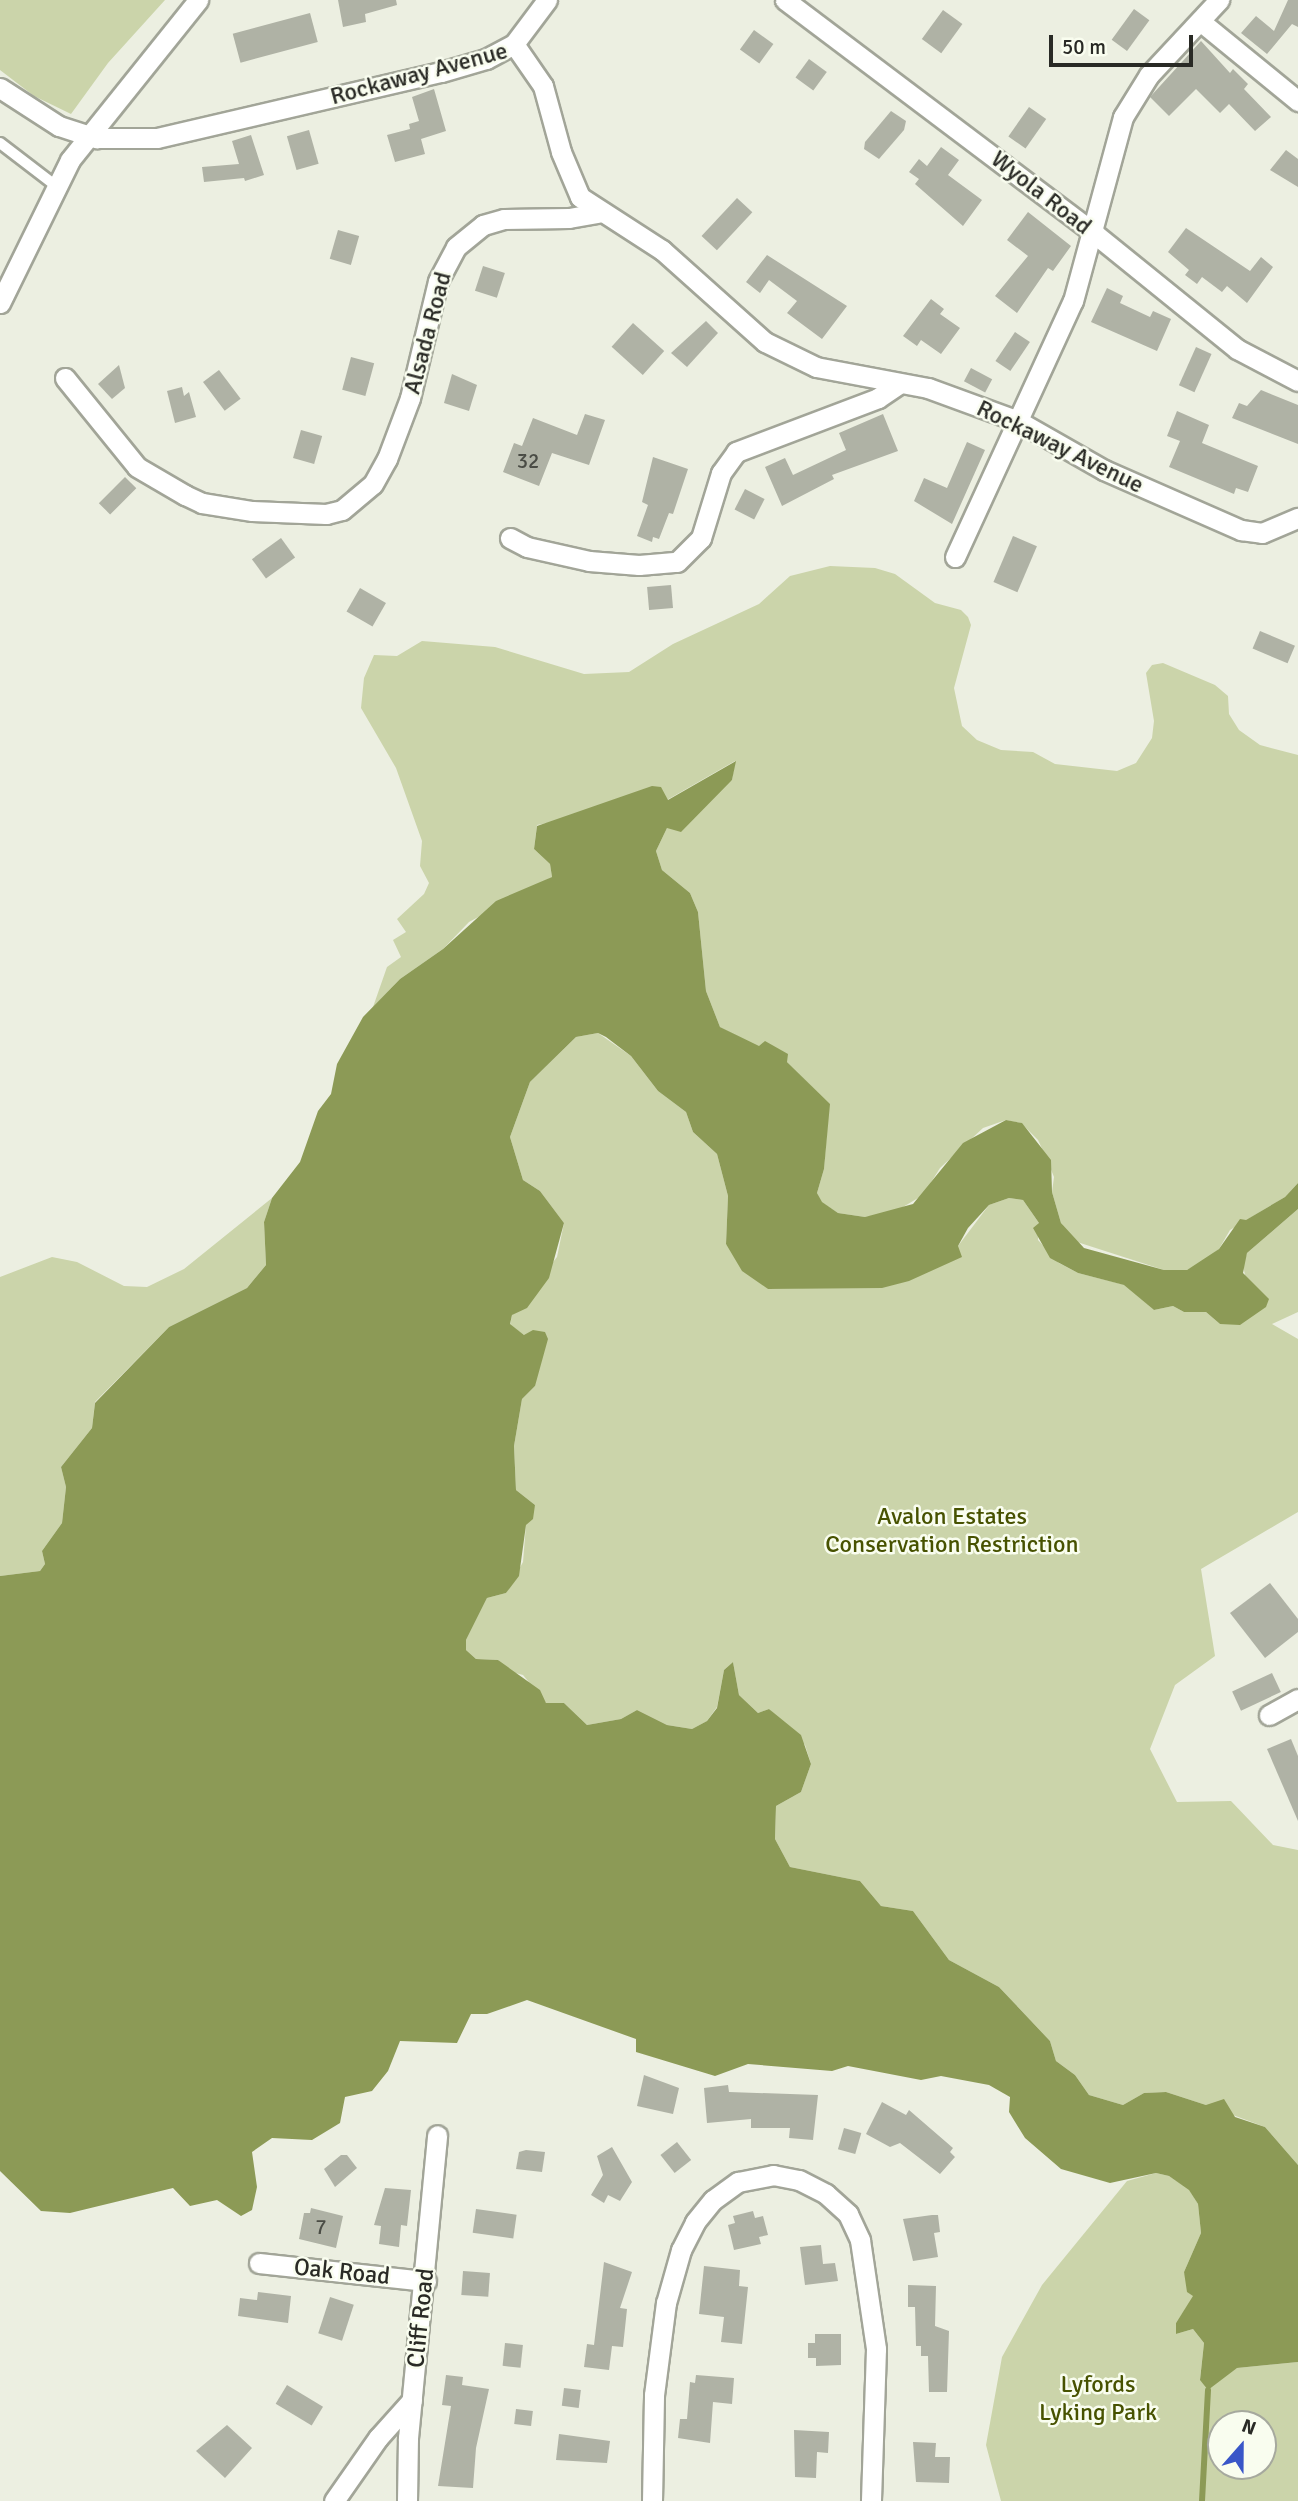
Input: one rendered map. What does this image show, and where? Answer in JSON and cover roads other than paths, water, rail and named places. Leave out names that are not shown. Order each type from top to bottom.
[{"type":"street","points":[[0,303],[55,185],[87,135],[198,0]]},
{"type":"street","points":[[514,44],[547,0]]},
{"type":"street","name":"Wyola Road","points":[[785,0],[1095,234],[1237,349],[1298,381]]},
{"type":"street","points":[[955,557],[1073,301],[1095,234],[1129,105],[1149,75],[1219,0]]},
{"type":"street","points":[[1200,21],[1298,101]]},
{"type":"street","name":"Rockaway Avenue","points":[[0,88],[40,116],[87,135],[127,141],[157,138],[441,72],[486,59],[514,44],[542,86],[561,152],[580,197],[598,212],[662,250],[744,327],[788,355],[816,367],[928,388],[1018,421],[1104,470],[1253,532],[1298,519]]},
{"type":"street","name":"Alsada Road","points":[[65,378],[102,427],[151,477],[202,503],[301,514],[342,510],[373,484],[387,459],[410,398],[438,281],[468,234],[504,219],[569,218],[598,212]]},
{"type":"street","points":[[510,538],[537,550],[589,561],[639,565],[677,562],[701,538],[717,485],[736,452],[877,398],[899,384]]},
{"type":"street","points":[[1269,1715],[1298,1699]]},
{"type":"street","name":"Cliff Road","points":[[407,2501],[412,2400],[426,2281],[437,2135]]},
{"type":"street","points":[[652,2501],[654,2395],[666,2303],[681,2250],[703,2210],[719,2195],[750,2177],[774,2175],[799,2179],[826,2193],[848,2214],[860,2240],[876,2349],[872,2501]]},
{"type":"street","name":"Oak Road","points":[[259,2263],[426,2281]]},
{"type":"street","points":[[334,2501],[378,2438],[412,2400]]},
{"type":"lane","points":[[0,143],[55,185]]},
{"type":"waterway","points":[[1202,2501],[1208,2390]]},
{"type":"park label","name":"Avalon Estates Conservation Restriction","points":[[952,1531]]},
{"type":"park label","name":"Lyfords Lyking Park","points":[[1098,2399]]}]
